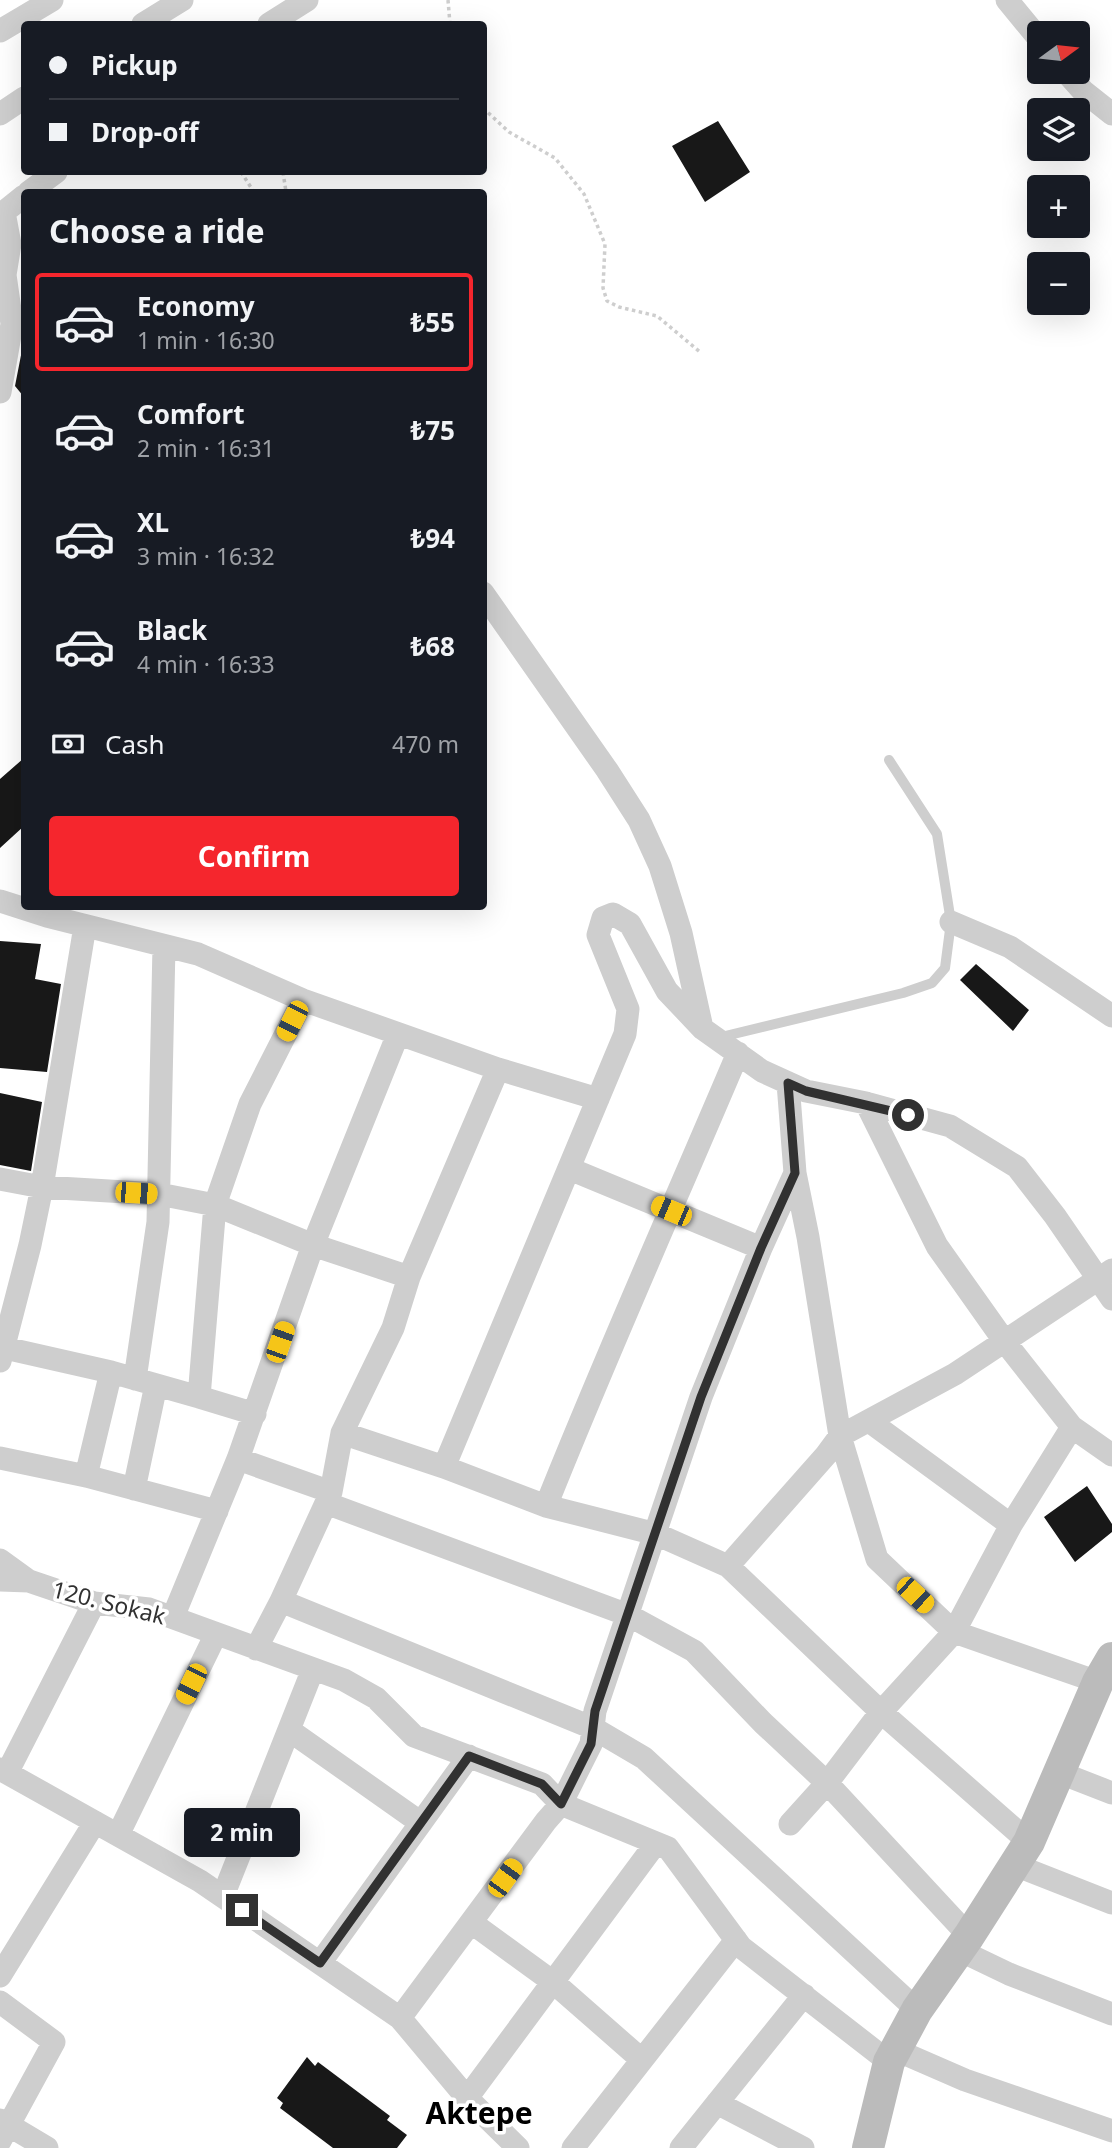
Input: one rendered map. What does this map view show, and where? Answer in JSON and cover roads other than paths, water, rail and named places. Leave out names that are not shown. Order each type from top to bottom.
[{"type":"main road","points":[[867,2148],[892,2056],[917,2010],[1021,1854],[1105,1670]]},
{"type":"street","points":[[0,31],[52,0]]},
{"type":"street","points":[[148,21],[182,0]]},
{"type":"street","points":[[274,21],[307,0]]},
{"type":"street","points":[[1007,0],[1027,24]]},
{"type":"street","points":[[1077,84],[1112,114]]},
{"type":"street","points":[[0,114],[21,100]]},
{"type":"street","points":[[33,189],[52,175]]},
{"type":"street","points":[[0,392],[12,324],[10,244],[2,210],[21,198]]},
{"type":"street","points":[[487,599],[639,820],[660,866],[708,1034]]},
{"type":"street","points":[[0,901],[21,907]]},
{"type":"street","points":[[31,910],[198,954],[303,1000],[498,1069],[598,1100]]},
{"type":"street","points":[[444,1467],[625,1034],[628,1009],[598,935],[603,918],[613,914],[630,924],[667,990],[708,1034],[762,1071],[806,1091],[866,1103],[950,1126],[1017,1167],[1105,1275],[1112,1299]]},
{"type":"street","points":[[951,922],[1010,947],[1112,1016]]},
{"type":"street","points":[[85,926],[42,1187],[9,1287],[2,1354],[111,1372],[255,1415]]},
{"type":"street","points":[[134,1489],[158,1222],[164,946]]},
{"type":"street","points":[[199,1397],[215,1205],[250,1104],[303,1000]]},
{"type":"street","points":[[173,1617],[255,1415],[313,1245],[398,1034]]},
{"type":"street","points":[[546,1506],[645,1266],[738,1053]]},
{"type":"street","points":[[256,1649],[329,1497],[342,1433],[393,1328],[409,1277],[498,1069]]},
{"type":"street","points":[[788,1083],[795,1173],[840,1436],[877,1559],[954,1632],[1105,1670]]},
{"type":"street","points":[[866,1103],[937,1246],[1004,1342],[1072,1427],[1112,1455]]},
{"type":"street","points":[[570,1169],[761,1248]]},
{"type":"street","points":[[400,2018],[561,1804],[591,1744],[595,1711],[701,1397],[761,1248],[795,1173]]},
{"type":"street","points":[[0,1179],[42,1187],[159,1194],[215,1205],[313,1245],[409,1277]]},
{"type":"street","points":[[728,1566],[840,1436],[955,1374],[1105,1275]]},
{"type":"street","points":[[86,1476],[111,1372]]},
{"type":"street","points":[[869,1421],[1012,1525]]},
{"type":"street","points":[[790,1824],[827,1783],[881,1712],[954,1632],[1012,1525],[1072,1427]]},
{"type":"street","points":[[342,1433],[444,1467],[546,1506],[656,1534],[728,1566],[881,1712],[1021,1854],[1112,1903]]},
{"type":"street","points":[[0,1458],[86,1476],[217,1511]]},
{"type":"street","points":[[238,1458],[329,1497],[628,1615],[694,1651],[763,1723],[827,1783],[964,1943],[1009,1974],[1112,2014]]},
{"type":"street","points":[[0,1560],[29,1581]]},
{"type":"street","name":"120. Sokak","points":[[0,1580],[29,1581],[94,1602],[149,1609],[344,1680],[376,1698],[414,1736],[542,1784],[561,1804],[656,1843]]},
{"type":"street","points":[[281,1601],[593,1728],[644,1758],[917,2010]]},
{"type":"street","points":[[94,1602],[4,1771],[200,1881],[400,2018],[467,2098],[518,2148]]},
{"type":"street","points":[[118,1835],[216,1634]]},
{"type":"street","points":[[223,1896],[313,1669]]},
{"type":"street","points":[[289,1730],[421,1823]]},
{"type":"street","points":[[320,1963],[469,1756]]},
{"type":"street","points":[[1058,1772],[1112,1793]]},
{"type":"street","points":[[0,1976],[95,1822]]},
{"type":"street","points":[[467,2098],[656,1843],[667,1848],[741,1947],[892,2056],[1112,2131]]},
{"type":"street","points":[[472,1923],[553,1982],[642,2060]]},
{"type":"street","points":[[573,2148],[736,1940]]},
{"type":"street","points":[[681,2148],[804,1995]]},
{"type":"street","points":[[0,2002],[54,2042],[3,2128],[47,2148]]},
{"type":"street","points":[[717,2104],[803,2148]]},
{"type":"lane","points":[[708,1034],[903,993],[932,983],[945,968],[951,922],[937,834],[889,760]]},
{"type":"district","name":"Aktepe","points":[[479,2112]]}]
